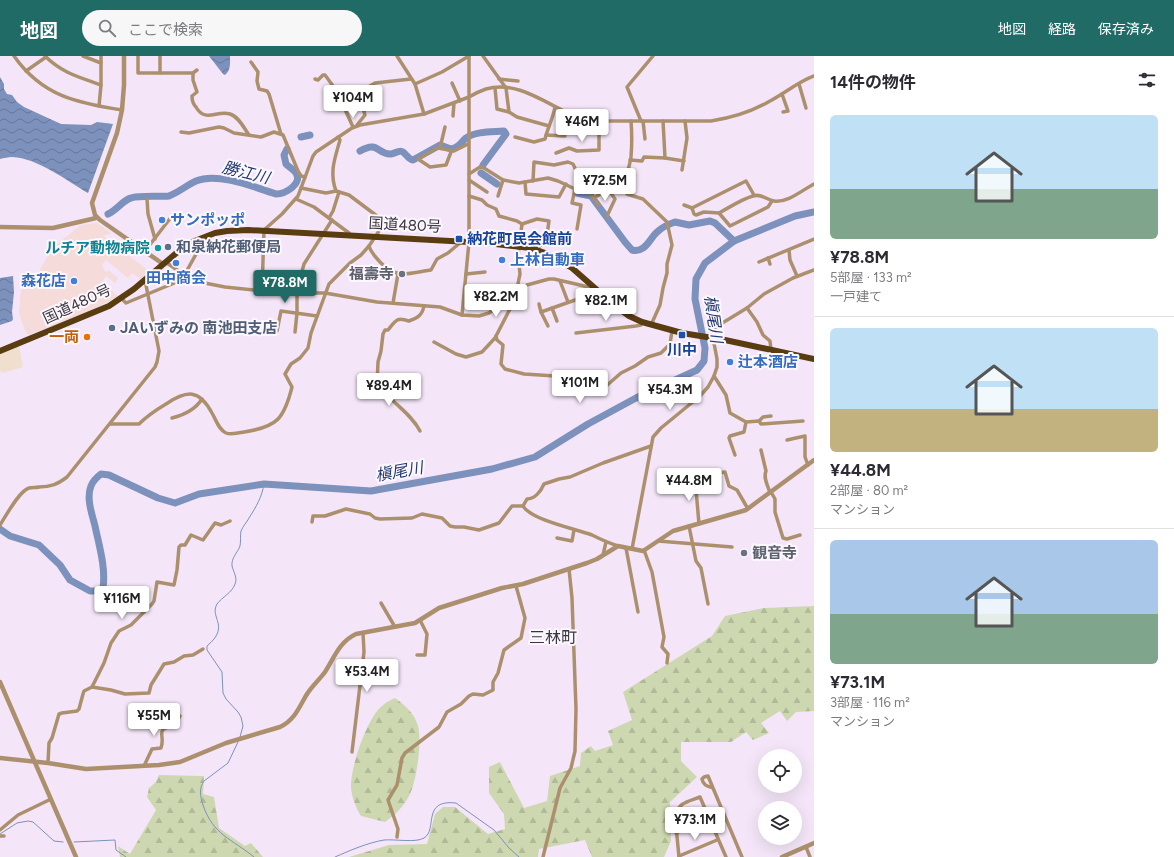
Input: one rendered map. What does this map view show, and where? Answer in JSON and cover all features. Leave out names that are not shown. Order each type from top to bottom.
[{"type":"highway","name":"国道480号","points":[[0,351],[94,313],[121,298],[145,280],[187,244],[206,236],[237,230],[264,230],[469,242],[519,246],[535,249],[572,268],[621,310],[651,326],[814,359]]},
{"type":"street","points":[[14,56],[26,71],[40,83],[57,94],[76,101],[122,110]]},
{"type":"street","points":[[26,71],[45,56],[67,73],[101,85]]},
{"type":"street","points":[[83,56],[101,63]]},
{"type":"street","points":[[99,106],[101,56]]},
{"type":"street","points":[[124,56],[122,110],[116,133],[92,203],[93,212],[96,218],[145,252],[163,264],[167,263],[183,274],[184,279]]},
{"type":"street","points":[[138,56],[138,73],[195,71],[193,80],[197,92],[192,96],[192,99],[197,109],[206,116],[224,114],[234,116],[249,135]]},
{"type":"street","points":[[160,56],[160,73]]},
{"type":"street","points":[[397,56],[415,84],[424,114]]},
{"type":"street","points":[[415,84],[442,72],[469,56]]},
{"type":"street","points":[[462,315],[469,242],[469,56]]},
{"type":"street","points":[[483,56],[506,88],[509,112]]},
{"type":"street","points":[[645,139],[642,121],[627,87],[653,56]]},
{"type":"street","points":[[251,62],[258,72],[257,81],[259,89],[267,91],[269,94],[281,134]]},
{"type":"street","points":[[315,79],[318,80],[323,75],[326,76],[336,90],[355,127]]},
{"type":"street","points":[[355,127],[424,114],[460,101],[486,89],[495,88],[520,90],[578,117],[600,121],[711,121],[722,119],[757,107],[814,76]]},
{"type":"street","points":[[262,291],[264,230],[296,199],[313,156],[338,137],[355,127],[365,115],[358,93],[375,83],[411,79]]},
{"type":"street","points":[[499,79],[518,81]]},
{"type":"street","points":[[452,83],[460,101]]},
{"type":"street","points":[[799,84],[806,108]]},
{"type":"street","points":[[495,88],[497,109],[509,112],[516,118],[549,126]]},
{"type":"street","points":[[782,94],[788,111]]},
{"type":"street","points":[[453,116],[454,103]]},
{"type":"street","points":[[516,137],[534,142],[545,139],[553,119],[555,107]]},
{"type":"street","points":[[783,112],[793,109]]},
{"type":"street","points":[[556,153],[569,148],[577,151],[599,150],[600,121]]},
{"type":"street","points":[[631,121],[632,131],[630,160],[625,181],[627,194],[643,200],[668,225],[672,244],[660,305],[651,326]]},
{"type":"street","points":[[662,121],[665,158]]},
{"type":"street","points":[[682,170],[687,138],[685,121]]},
{"type":"street","points":[[182,132],[189,133],[219,127],[230,132],[261,137],[274,132],[281,134],[285,137],[298,171],[301,176],[305,177]]},
{"type":"street","points":[[441,147],[445,127]]},
{"type":"street","points":[[546,136],[565,136]]},
{"type":"street","points":[[295,332],[297,293],[304,264],[331,219],[338,192],[333,179],[333,161],[340,140],[338,137]]},
{"type":"street","points":[[451,152],[446,165],[430,167],[418,159],[441,147],[451,152],[459,150],[468,144]]},
{"type":"street","points":[[630,160],[642,161],[644,157],[684,161]]},
{"type":"street","points":[[533,181],[534,162],[554,165],[568,162],[573,164],[580,178],[580,181],[575,189],[572,203],[581,205],[577,230]]},
{"type":"street","points":[[469,174],[477,168],[484,168],[503,180],[519,183],[553,179],[575,189],[590,193],[599,205]]},
{"type":"street","points":[[469,180],[486,192]]},
{"type":"street","points":[[498,196],[503,180]]},
{"type":"street","points":[[684,205],[692,208],[746,181],[754,195]]},
{"type":"street","points":[[525,182],[526,194],[559,197],[566,184]]},
{"type":"street","points":[[692,208],[694,214],[696,215],[704,212],[719,213],[754,195],[764,197],[772,201],[780,201],[788,199],[814,184]]},
{"type":"street","points":[[110,424],[139,424],[148,415],[178,396],[184,394],[196,395],[202,399],[208,405],[220,428],[228,434],[268,427],[275,423],[283,412],[292,386],[286,376],[286,371],[291,364],[300,358],[306,351],[325,293],[333,279],[350,263],[362,255],[385,222],[360,205],[353,198],[338,192],[326,193],[301,188]]},
{"type":"street","points":[[594,198],[608,189],[615,199],[607,216]]},
{"type":"street","points":[[469,196],[482,200],[496,210],[498,216],[517,221],[522,224],[537,219],[549,221],[546,242]]},
{"type":"street","points":[[146,199],[148,214],[155,239]]},
{"type":"street","points":[[296,199],[314,207],[350,235]]},
{"type":"street","points":[[719,213],[730,226],[768,207],[772,201]]},
{"type":"street","points":[[145,252],[172,216]]},
{"type":"street","points":[[0,227],[53,228],[96,218]]},
{"type":"street","points":[[434,342],[456,354],[466,357],[482,352],[496,336],[513,303],[516,292],[520,271],[518,255],[522,224]]},
{"type":"street","points":[[184,279],[188,268],[206,236]]},
{"type":"street","points":[[759,262],[814,239]]},
{"type":"street","points":[[369,246],[371,252],[386,268],[398,274],[431,270],[437,259],[448,253],[461,242]]},
{"type":"street","points":[[535,249],[546,242],[559,244],[563,243]]},
{"type":"street","points":[[788,250],[790,260],[797,276]]},
{"type":"street","points":[[768,258],[770,264]]},
{"type":"street","points":[[632,550],[651,446],[655,434],[700,396],[708,387],[717,367],[717,359],[711,338],[715,330],[724,322],[747,308],[764,294],[797,276],[814,270]]},
{"type":"street","points":[[466,274],[485,272]]},
{"type":"street","points":[[393,303],[398,274]]},
{"type":"street","points":[[121,298],[126,303],[184,279],[225,287],[262,291],[325,293],[356,299],[440,307],[462,315],[485,315],[531,283],[549,279],[596,289]]},
{"type":"street","points":[[0,525],[25,490],[29,488],[50,487],[68,477],[158,362],[159,351],[145,280]]},
{"type":"street","points":[[560,281],[568,302]]},
{"type":"street","points":[[501,288],[516,292]]},
{"type":"street","points":[[541,312],[578,299]]},
{"type":"street","points":[[539,304],[548,326]]},
{"type":"street","points":[[377,385],[378,362],[385,330],[388,330],[396,320],[400,319],[409,321],[418,317],[422,313],[424,306]]},
{"type":"street","points":[[552,308],[557,321]]},
{"type":"street","points":[[747,308],[757,322],[763,335],[770,341],[771,350]]},
{"type":"street","points":[[277,331],[281,311],[317,316]]},
{"type":"street","points":[[576,333],[636,326],[641,325],[642,322]]},
{"type":"street","points":[[496,336],[497,340],[503,345],[501,364],[504,369],[524,374],[558,377],[581,396],[595,388],[605,387],[621,373],[648,357],[661,353],[670,344],[672,331]]},
{"type":"street","points":[[714,376],[726,395],[730,413],[746,422],[759,422],[761,424],[803,421]]},
{"type":"street","points":[[359,381],[369,382],[382,389],[397,403],[420,431]]},
{"type":"street","points":[[172,418],[194,409],[202,399]]},
{"type":"street","points":[[759,422],[763,417],[771,416]]},
{"type":"street","points":[[735,455],[729,438],[730,436],[744,432],[746,422]]},
{"type":"street","points":[[787,440],[805,436],[805,457],[808,465]]},
{"type":"street","points":[[523,506],[527,499],[531,499],[542,489],[544,484],[570,477],[602,463],[651,446]]},
{"type":"street","points":[[761,450],[766,471],[766,481],[776,499],[775,512],[783,538],[787,539],[800,535]]},
{"type":"street","points":[[523,506],[526,511],[535,515],[591,535],[606,542],[632,550],[644,550],[673,531],[748,509],[814,460]]},
{"type":"street","points":[[711,474],[725,472],[729,486],[737,490],[748,509]]},
{"type":"street","points":[[695,478],[699,524]]},
{"type":"street","points":[[312,522],[313,516],[315,515],[324,516],[346,509],[370,514],[375,518],[380,519],[412,518],[422,514],[442,518],[450,526],[455,528],[464,527],[479,530],[489,528],[499,523],[512,506],[523,506]]},
{"type":"street","points":[[48,763],[49,743],[58,717],[62,713],[77,710],[84,691],[92,686],[104,663],[111,643],[119,631],[132,625],[152,604],[154,601],[157,582],[174,586],[180,545],[185,545],[192,535],[204,540],[214,524],[221,525],[230,521]]},
{"type":"street","points":[[689,526],[696,561],[701,568],[708,604]]},
{"type":"street","points":[[557,538],[572,541],[574,530]]},
{"type":"street","points":[[658,541],[732,547]]},
{"type":"street","points":[[603,555],[606,542]]},
{"type":"street","points":[[0,758],[86,769],[144,766],[180,762],[226,743],[287,724],[297,712],[348,638],[364,633],[415,623],[439,608],[502,588],[516,586],[587,563],[618,546]]},
{"type":"street","points":[[626,548],[638,612]]},
{"type":"street","points":[[644,550],[653,577],[664,637],[662,647],[668,654],[667,663]]},
{"type":"street","points":[[544,857],[560,788],[571,768],[575,751],[576,709],[572,598],[569,569]]},
{"type":"street","points":[[397,837],[398,829],[388,800],[397,785],[402,758],[405,753],[439,727],[446,712],[461,704],[473,694],[483,695],[493,690],[493,682],[498,673],[504,650],[521,638],[525,618],[516,586]]},
{"type":"street","points":[[382,603],[395,627]]},
{"type":"street","points":[[418,655],[425,655],[427,634],[420,620]]},
{"type":"street","points":[[352,752],[364,652],[364,633]]},
{"type":"street","points":[[92,686],[125,694],[149,694],[151,685],[164,664],[174,662],[184,656],[193,656],[203,649]]},
{"type":"street","points":[[0,682],[76,857]]},
{"type":"street","points":[[144,766],[152,749],[161,748],[163,729],[165,727],[175,725],[180,716]]},
{"type":"street","points":[[713,788],[742,857]]},
{"type":"street","points":[[717,840],[679,857],[675,816],[677,810],[682,804],[700,797],[717,840],[726,857]]},
{"type":"street","points":[[0,830],[10,820],[18,815],[51,799]]},
{"type":"street","points":[[676,833],[708,819]]},
{"type":"street","points":[[782,857],[792,855],[814,843]]},
{"type":"street","points":[[806,847],[810,857]]},
{"type":"shaded area","points":[[97,223],[111,233],[103,236],[149,271],[141,279],[132,273],[128,278],[106,260],[102,265],[105,271],[107,272],[108,270],[118,278],[115,283],[106,276],[102,282],[118,296],[95,309],[28,335],[23,326],[19,312],[21,290],[29,287],[34,282],[53,247],[81,225]]},
{"type":"shaded area","points":[[19,346],[23,367],[2,373],[0,370],[0,353]]},
{"type":"green space","points":[[814,606],[814,711],[796,712],[787,721],[780,711],[761,723],[769,733],[753,740],[746,732],[731,742],[681,742],[681,761],[697,777],[670,802],[671,841],[664,857],[592,857],[585,840],[539,849],[538,857],[349,857],[389,845],[427,844],[435,814],[443,807],[455,807],[488,834],[505,829],[504,814],[489,793],[489,767],[500,762],[524,808],[547,801],[550,776],[580,766],[581,753],[591,746],[595,751],[613,745],[608,731],[632,720],[623,692],[712,636],[725,616],[764,608]]},
{"type":"green space","points":[[395,698],[409,710],[417,722],[419,732],[419,749],[416,775],[410,794],[401,808],[385,822],[361,816],[352,795],[351,779],[356,756],[365,732],[376,712],[387,702]]},
{"type":"green space","points":[[159,775],[204,776],[203,794],[214,797],[219,828],[245,846],[251,843],[263,857],[120,857],[118,846],[130,854],[156,810],[147,797],[149,788],[156,782]]},
{"type":"water","points":[[209,56],[230,56],[229,69],[225,75],[223,74]]},
{"type":"water","points":[[0,77],[7,94],[12,95],[17,102],[24,107],[61,124],[91,125],[97,122],[113,124],[88,193],[52,171],[32,161],[12,157],[0,159]]},
{"type":"water","points":[[13,276],[13,319],[12,321],[0,325],[0,278]]},
{"type":"waterway","name":"勝江川","points":[[360,151],[371,147],[374,147],[386,154],[402,151],[413,160],[440,145],[451,149],[456,147],[466,138],[474,134],[504,131],[506,134],[483,165]]},
{"type":"waterway","name":"勝江川","points":[[301,137],[310,135]]},
{"type":"waterway","name":"勝江川","points":[[108,214],[131,198],[169,196],[189,184],[205,179],[225,179],[280,194],[292,188],[298,177],[296,173],[286,164],[284,155],[287,149]]},
{"type":"waterway","name":"勝江川","points":[[481,173],[497,184]]},
{"type":"waterway","name":"勝江川","points":[[577,193],[591,196],[632,250],[640,250],[658,231],[675,222],[689,225],[710,221],[715,223],[734,241]]},
{"type":"waterway","name":"槇尾川","points":[[0,529],[10,536],[39,545],[60,565],[70,580],[90,591],[98,591],[103,588],[104,573],[89,496],[92,484],[101,474],[109,475],[158,498],[175,503],[199,494],[264,484],[371,491],[492,469],[535,457],[588,424],[636,398],[697,370],[704,361],[705,348],[695,299],[696,279],[705,263],[734,241],[795,216],[814,212]]},
{"type":"waterway","points":[[240,737],[243,726],[241,717],[223,693],[222,672],[207,650],[207,646],[218,633],[219,628],[215,614],[217,604],[232,590],[236,582],[232,563],[240,546],[241,531],[258,502],[264,484]]},
{"type":"waterway","points":[[238,742],[228,763],[204,781],[201,786],[201,795],[203,805],[212,823],[224,836],[254,857]]},
{"type":"waterway","points":[[335,857],[378,841],[416,840],[424,838],[430,829],[434,810],[438,806],[445,803],[456,803],[494,830],[509,848],[519,857]]},
{"type":"waterway","points":[[0,834],[17,823],[28,821],[33,822],[54,841],[63,842]]},
{"type":"waterway","points":[[74,842],[115,840],[116,850],[126,857]]},
{"type":"place","name":"サンポッポ","points":[[162,220]]},
{"type":"place","name":"納花町民会館前","points":[[459,239]]},
{"type":"place","name":"和泉納花郵便局","points":[[168,247]]},
{"type":"place","name":"ルチア動物病院","points":[[158,248]]},
{"type":"place","name":"上林自動車","points":[[502,260]]},
{"type":"place","name":"田中商会","points":[[176,263]]},
{"type":"place","name":"福壽寺","points":[[402,274]]},
{"type":"place","name":"森花店","points":[[74,281]]},
{"type":"place","name":"JAいずみの 南池田支店","points":[[112,328]]},
{"type":"place","name":"川中","points":[[682,335]]},
{"type":"place","name":"一両","points":[[87,337]]},
{"type":"place","name":"辻本酒店","points":[[730,362]]},
{"type":"place","name":"観音寺","points":[[744,553]]},
{"type":"district","name":"三林町","points":[[553,637]]}]
